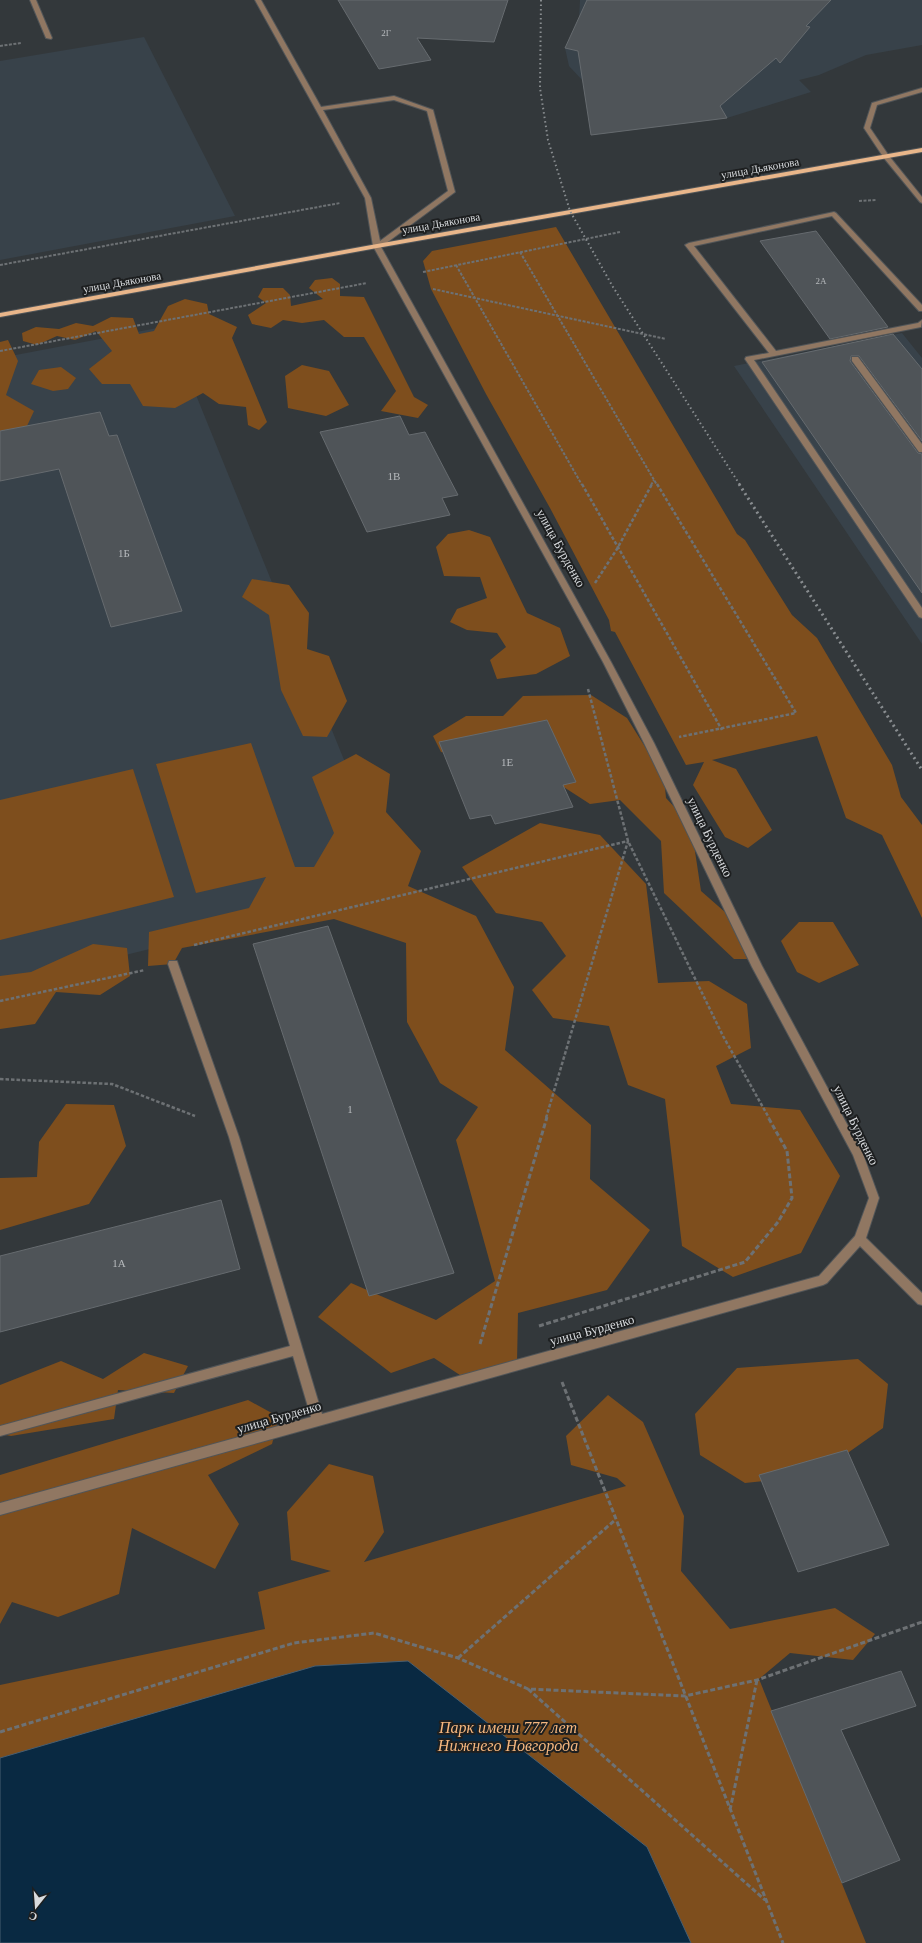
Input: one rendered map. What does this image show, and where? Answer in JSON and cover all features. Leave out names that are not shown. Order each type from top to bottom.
[{"type":"main road","name":"улица Дьяконова","points":[[0,315],[376,246],[922,150]]},
{"type":"street","points":[[33,0],[49,38]]},
{"type":"street","points":[[258,0],[318,110],[368,198],[376,246],[452,192],[430,110],[394,98],[318,110]]},
{"type":"street","points":[[922,90],[874,104],[867,128],[886,157],[922,201]]},
{"type":"street","points":[[774,354],[689,245],[834,214],[922,309]]},
{"type":"street","name":"улица Бурденко","points":[[0,1509],[823,1280],[860,1240],[874,1198],[858,1154],[757,967],[649,743],[578,609],[376,246]]},
{"type":"street","points":[[922,322],[921,325],[749,359],[922,615]]},
{"type":"street","points":[[855,359],[922,450]]},
{"type":"street","points":[[173,964],[234,1137],[318,1420]]},
{"type":"street","points":[[860,1240],[922,1300]]},
{"type":"street","points":[[0,1431],[296,1350]]},
{"type":"path","points":[[0,265],[368,198]]},
{"type":"path","points":[[854,202],[876,200]]},
{"type":"path","points":[[393,276],[456,265],[624,231]]},
{"type":"path","points":[[520,252],[654,480],[796,713],[722,730],[649,743]]},
{"type":"path","points":[[456,265],[473,299],[722,730]]},
{"type":"path","points":[[393,276],[431,289],[473,299],[666,339]]},
{"type":"path","points":[[0,351],[374,281]]},
{"type":"path","points":[[578,609],[617,549],[654,480]]},
{"type":"path","points":[[533,1328],[745,1262],[778,1222],[792,1198],[787,1151],[723,1036],[628,841],[586,684]]},
{"type":"path","points":[[0,1001],[173,964],[182,948],[628,841]]},
{"type":"path","points":[[480,1345],[628,841]]},
{"type":"path","points":[[0,1079],[112,1084],[188,1112],[234,1137]]},
{"type":"path","points":[[472,1347],[487,1342]]},
{"type":"path","points":[[551,1356],[783,1943]]},
{"type":"path","points":[[458,1658],[616,1520]]},
{"type":"path","points":[[528,1689],[685,1696],[756,1680],[922,1622]]},
{"type":"path","points":[[0,1732],[294,1643],[374,1633],[458,1658],[528,1689],[767,1902]]},
{"type":"path","points":[[730,1810],[756,1680]]},
{"type":"shaded area","points":[[580,0],[922,0],[922,45],[866,55],[819,75],[799,80],[811,92],[727,118],[591,135],[583,81],[569,66],[565,48],[579,18]]},
{"type":"shaded area","points":[[144,37],[235,216],[0,260],[0,61]]},
{"type":"shaded area","points":[[168,326],[396,888],[0,986],[0,358]]},
{"type":"shaded area","points":[[902,333],[922,358],[922,644],[734,366]]},
{"type":"green space","points":[[556,227],[737,534],[745,540],[792,615],[817,638],[892,765],[901,797],[922,825],[922,918],[882,835],[846,818],[817,736],[712,760],[736,769],[772,830],[748,848],[725,837],[693,785],[704,762],[686,765],[615,632],[611,631],[609,620],[550,508],[486,394],[431,289],[423,261],[432,251]]},
{"type":"green space","points":[[332,278],[340,284],[340,296],[364,297],[414,397],[428,405],[418,418],[381,411],[396,391],[364,337],[344,337],[324,320],[302,323],[283,320],[271,328],[252,324],[248,315],[266,303],[258,297],[263,288],[283,288],[290,295],[291,306],[323,299],[309,288],[315,280]]},
{"type":"green space","points":[[185,299],[207,304],[209,314],[237,327],[232,338],[267,422],[259,430],[248,425],[246,407],[219,404],[203,393],[175,408],[143,406],[130,384],[102,384],[89,369],[112,351],[96,331],[75,340],[57,336],[37,345],[23,341],[22,333],[36,327],[59,329],[76,323],[93,326],[111,317],[133,318],[139,334],[154,331],[168,306]]},
{"type":"green space","points":[[8,340],[18,361],[6,395],[34,411],[27,426],[0,432],[0,342]]},
{"type":"green space","points":[[302,365],[329,371],[349,405],[326,416],[288,408],[285,376]]},
{"type":"green space","points":[[61,367],[76,378],[68,389],[53,391],[31,384],[39,370]]},
{"type":"green space","points":[[469,530],[490,537],[527,613],[560,628],[570,656],[536,674],[497,679],[490,660],[506,647],[497,633],[467,630],[450,622],[457,609],[487,598],[480,577],[444,576],[436,547],[448,534]]},
{"type":"green space","points":[[252,579],[289,585],[309,613],[307,649],[329,656],[347,701],[327,737],[303,736],[281,690],[269,615],[242,597]]},
{"type":"green space","points":[[591,695],[627,718],[664,777],[666,798],[691,825],[701,891],[742,927],[754,959],[734,959],[664,893],[661,841],[620,800],[590,804],[559,784],[477,758],[441,752],[433,736],[466,716],[503,716],[523,696]]},
{"type":"green space","points":[[251,743],[295,867],[314,867],[334,833],[312,777],[356,754],[390,774],[386,812],[421,851],[408,886],[476,916],[514,987],[505,1050],[591,1125],[590,1179],[650,1230],[607,1290],[518,1313],[517,1363],[466,1379],[434,1358],[391,1373],[318,1317],[351,1283],[436,1320],[495,1281],[456,1140],[478,1107],[440,1083],[407,1022],[406,943],[334,919],[182,948],[173,964],[148,966],[149,932],[249,908],[266,877],[196,893],[156,764]]},
{"type":"green space","points":[[133,769],[174,897],[0,940],[0,800]]},
{"type":"green space","points":[[540,823],[600,835],[646,884],[658,983],[709,981],[747,1004],[751,1048],[716,1066],[731,1104],[800,1110],[840,1176],[801,1253],[733,1277],[682,1246],[665,1099],[628,1085],[609,1026],[553,1018],[532,990],[566,956],[542,922],[496,913],[462,867]]},
{"type":"green space","points":[[799,922],[833,922],[859,965],[819,983],[797,972],[781,941]]},
{"type":"green space","points":[[93,944],[127,948],[130,976],[100,995],[56,992],[35,1024],[0,1029],[0,976],[31,972]]},
{"type":"green space","points":[[66,1104],[114,1105],[126,1146],[89,1204],[0,1230],[0,1178],[37,1177],[39,1142]]},
{"type":"green space","points":[[144,1353],[188,1366],[174,1393],[118,1390],[114,1419],[11,1436],[0,1434],[0,1385],[61,1361],[103,1379]]},
{"type":"green space","points":[[858,1359],[888,1384],[883,1428],[815,1476],[745,1483],[700,1455],[695,1414],[737,1368]]},
{"type":"green space","name":"Парк имени 777 лет Нижнего Новгорода","points":[[608,1395],[643,1422],[684,1516],[681,1571],[730,1629],[835,1608],[875,1634],[853,1660],[790,1653],[759,1679],[866,1943],[0,1943],[0,1685],[265,1629],[258,1592],[331,1571],[291,1560],[287,1512],[329,1464],[373,1476],[384,1532],[364,1562],[626,1486],[617,1478],[571,1465],[566,1436]]},
{"type":"green space","points":[[248,1400],[279,1417],[272,1444],[208,1475],[239,1524],[215,1569],[132,1528],[119,1594],[58,1617],[12,1602],[0,1624],[0,1475]]},
{"type":"water","points":[[408,1661],[647,1847],[691,1943],[0,1943],[0,1758],[315,1666]]},
{"type":"building","points":[[338,0],[508,0],[494,42],[417,38],[431,60],[379,69]]},
{"type":"building","points":[[587,0],[831,0],[806,26],[810,27],[780,63],[776,58],[720,106],[727,118],[591,135],[578,51],[565,48]]},
{"type":"building","points":[[816,231],[888,327],[830,339],[760,241]]},
{"type":"building","points":[[893,334],[922,369],[922,441],[859,356],[851,356],[850,361],[918,453],[922,454],[922,593],[762,362]]},
{"type":"building","points":[[100,412],[109,436],[117,435],[182,611],[111,627],[59,469],[0,481],[0,431]]},
{"type":"building","points":[[400,416],[409,435],[425,432],[458,495],[442,498],[450,515],[367,532],[320,432]]},
{"type":"building","points":[[547,720],[576,782],[563,785],[573,807],[495,824],[491,815],[470,819],[439,742]]},
{"type":"building","points":[[328,926],[454,1273],[369,1296],[253,944]]},
{"type":"building","points":[[221,1200],[240,1269],[0,1332],[0,1256]]},
{"type":"building","points":[[847,1450],[889,1545],[798,1572],[759,1475]]},
{"type":"building","points":[[901,1671],[916,1706],[841,1730],[900,1860],[842,1883],[771,1711]]},
{"type":"railway","points":[[541,0],[540,88],[548,140],[570,211],[613,287],[740,485]]},
{"type":"railway","points":[[739,484],[922,770]]}]
